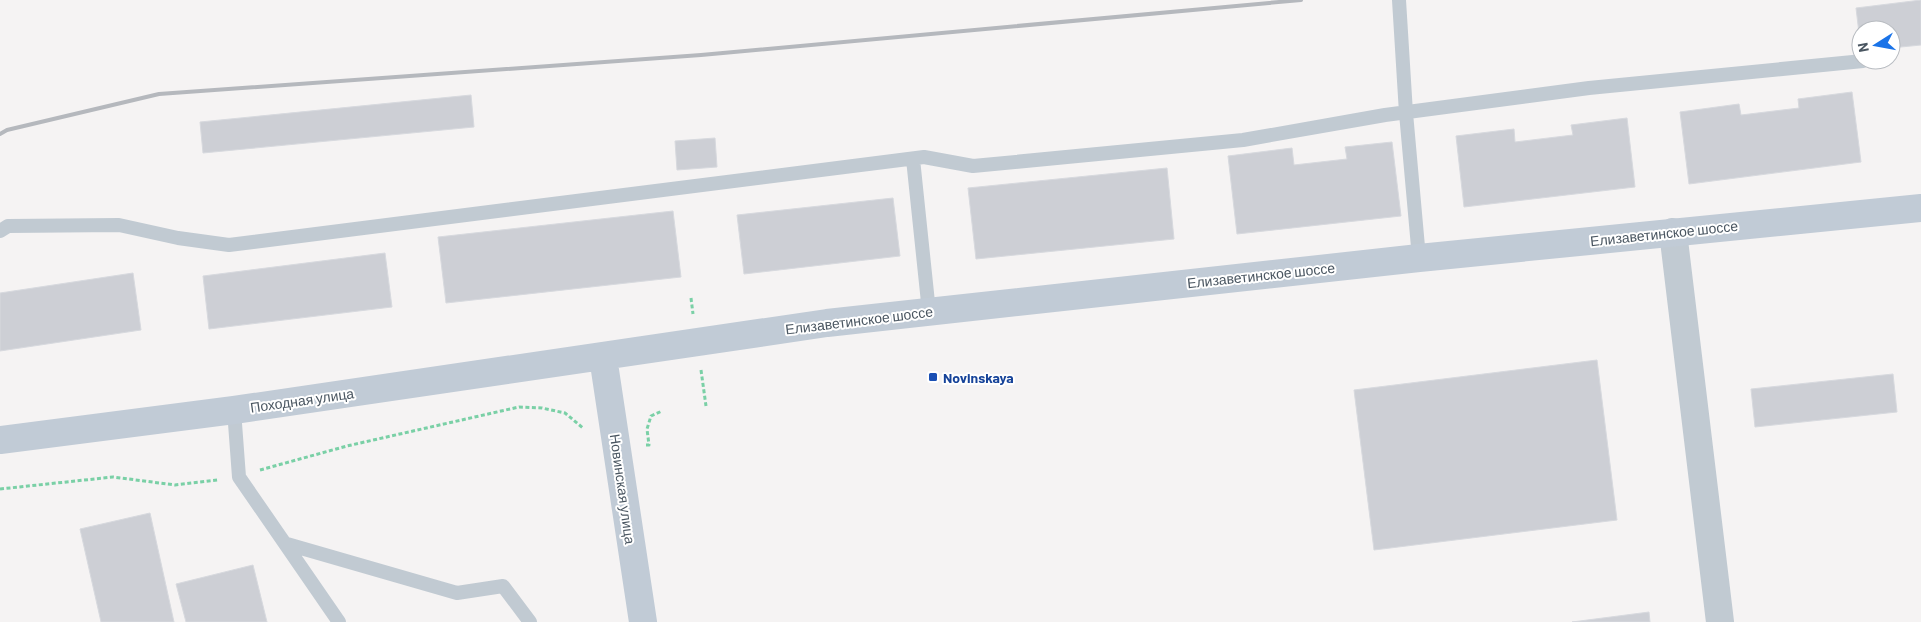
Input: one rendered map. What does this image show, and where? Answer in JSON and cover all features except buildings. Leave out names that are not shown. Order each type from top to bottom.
[{"type":"main road","name":"Елизаветинское шоссе","points":[[603,357],[818,325],[929,312],[1419,258],[1921,208]]},
{"type":"main road","name":"Походная улица","points":[[0,440],[234,410],[603,357]]},
{"type":"main road","name":"Новинская улица","points":[[603,357],[643,622]]},
{"type":"street","points":[[1673,232],[1720,622]]},
{"type":"lane","points":[[1399,0],[1406,113],[1419,258]]},
{"type":"lane","points":[[0,231],[8,226],[118,225],[178,238],[229,244],[924,157],[973,166],[983,166],[1243,140],[1406,113],[1589,88],[1851,62]]},
{"type":"lane","points":[[913,159],[929,312]]},
{"type":"lane","points":[[234,410],[239,477],[339,622]]},
{"type":"lane","points":[[287,544],[457,593],[503,586],[530,622]]},
{"type":"path","points":[[0,489],[114,477],[175,486],[239,477],[275,465],[347,446],[520,407],[542,408],[565,413],[586,431],[600,453],[617,450]]},
{"type":"railway","points":[[0,134],[7,130],[159,94],[701,55],[1301,0]]},
{"type":"place","name":"Novinskaya","points":[[933,377]]}]
